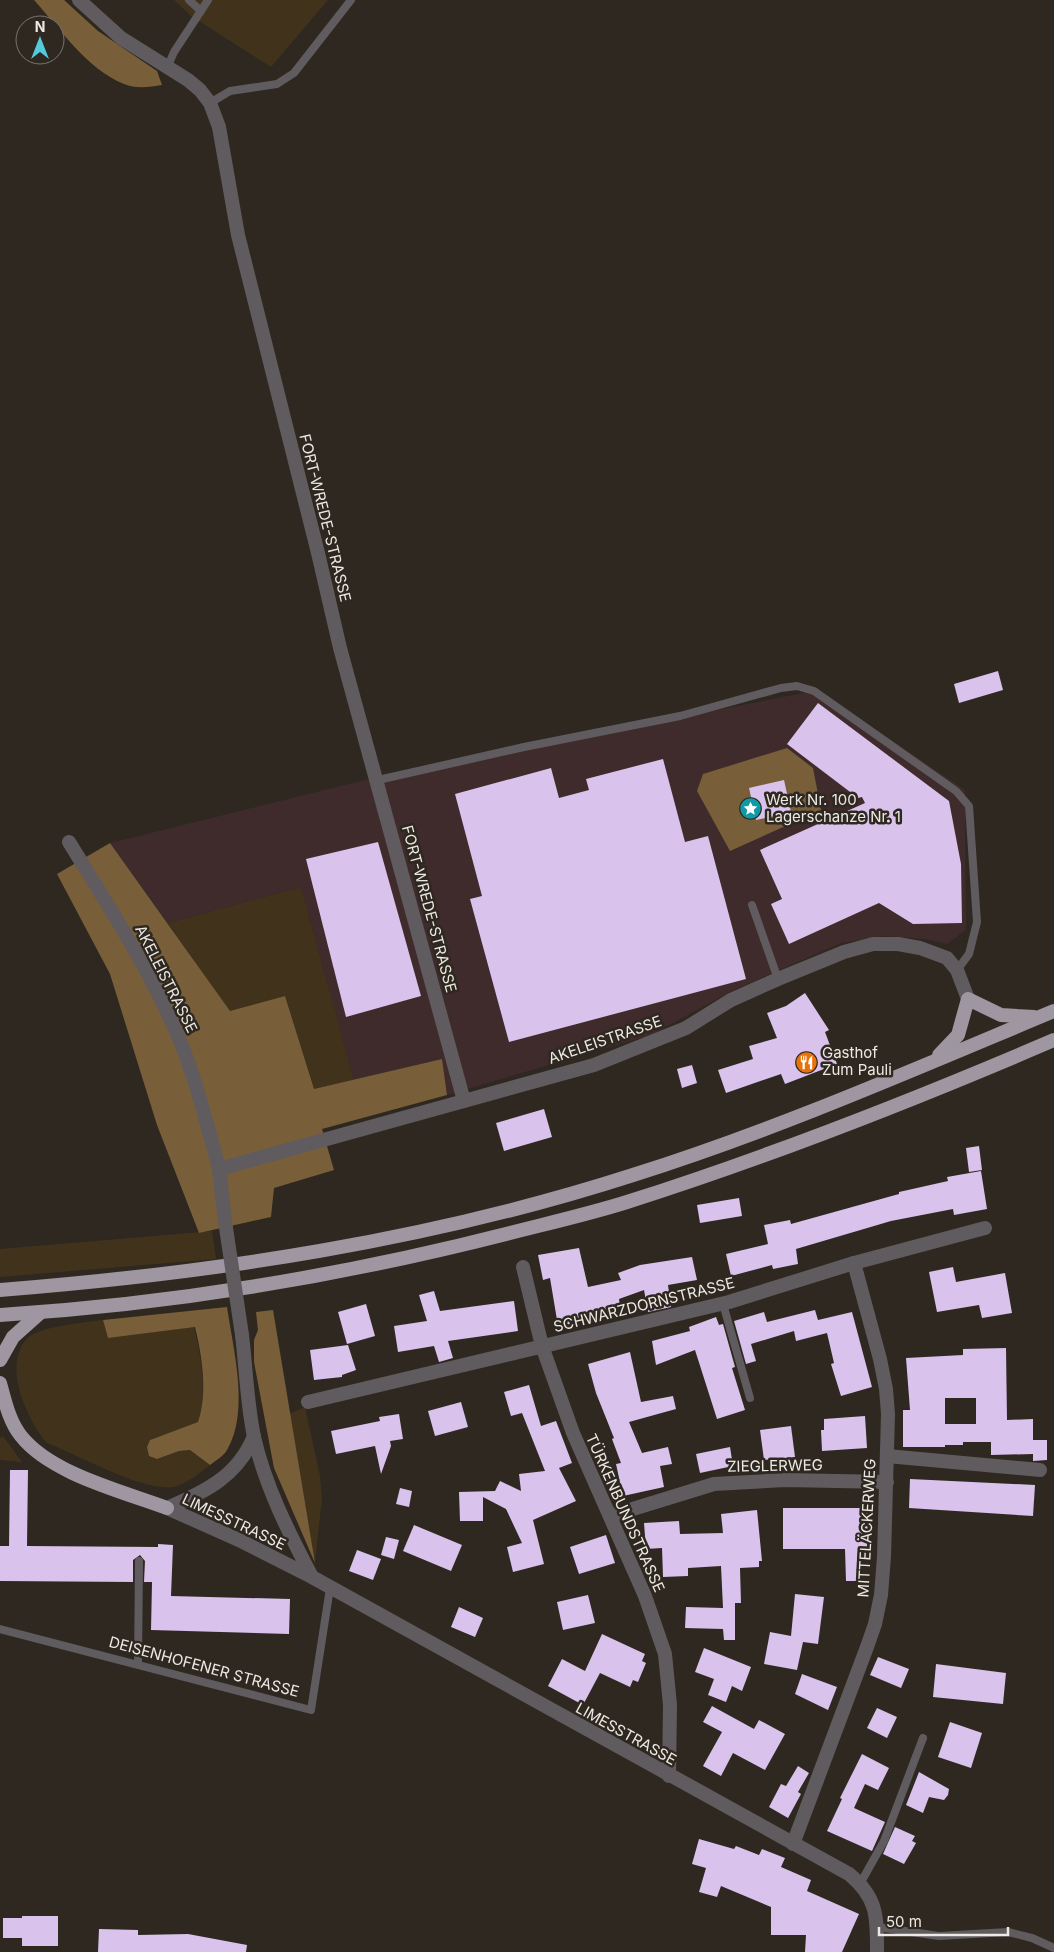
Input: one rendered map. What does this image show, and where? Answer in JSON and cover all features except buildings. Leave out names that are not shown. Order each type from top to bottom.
[{"type":"highway","points":[[934,1061],[958,1035],[968,999],[1001,1015],[1040,1017]]},
{"type":"highway","points":[[0,1290],[184,1272],[248,1263],[458,1223],[632,1176],[732,1141],[1054,1011]]},
{"type":"highway","points":[[0,1315],[187,1297],[264,1286],[384,1264],[624,1203],[775,1152],[1054,1040]]},
{"type":"highway","points":[[0,1360],[13,1337],[41,1312]]},
{"type":"highway","points":[[0,1383],[8,1414],[20,1436],[35,1452],[63,1469],[167,1508]]},
{"type":"street","name":"FORT-WREDE-STRASSE","points":[[79,0],[121,38],[188,80],[210,103],[219,127],[238,235],[340,648],[378,780],[464,1101]]},
{"type":"street","name":"AKELEISTRASSE","points":[[69,842],[134,947],[169,1015],[204,1112],[219,1169],[242,1335]]},
{"type":"street","name":"AKELEISTRASSE","points":[[219,1169],[594,1065],[643,1047],[686,1028],[731,1000],[778,979],[844,952],[873,944],[898,944],[920,948],[947,958],[957,970]]},
{"type":"street","points":[[957,970],[968,999]]},
{"type":"street","name":"SCHWARZDORNSTRASSE","points":[[308,1402],[722,1304],[854,1263],[985,1228]]},
{"type":"street","name":"MITTELÄCKERWEG","points":[[793,1844],[875,1624],[884,1566],[887,1456],[886,1389],[854,1263]]},
{"type":"street","name":"TÜRKENBUNDSTRASSE","points":[[523,1267],[542,1346],[572,1433],[645,1596],[665,1654],[670,1705],[669,1776]]},
{"type":"street","name":"LIMESSTRASSE","points":[[242,1335],[254,1436],[268,1482],[290,1535],[312,1577]]},
{"type":"street","name":"LIMESSTRASSE","points":[[167,1508],[195,1496],[225,1478],[247,1454],[254,1436]]},
{"type":"street","points":[[887,1456],[1040,1470]]},
{"type":"street","name":"ZIEGLERWEG","points":[[610,1516],[714,1484],[749,1481],[886,1482]]},
{"type":"street","name":"LIMESSTRASSE","points":[[167,1508],[239,1540],[312,1577],[849,1874],[860,1884],[872,1901],[877,1927],[877,1952]]},
{"type":"lane","points":[[188,0],[201,11]]},
{"type":"lane","points":[[167,68],[174,52],[208,0]]},
{"type":"lane","points":[[210,103],[230,92],[277,84],[294,74],[350,0]]},
{"type":"lane","points":[[378,780],[524,746],[680,716],[781,688],[796,686],[814,691],[956,791],[969,806],[977,922],[969,954],[957,970]]},
{"type":"lane","points":[[752,905],[778,979]]},
{"type":"lane","points":[[722,1304],[750,1398]]},
{"type":"lane","points":[[138,1664],[139,1561]]},
{"type":"lane","name":"DEISENHOFENER STRASSE","points":[[0,1629],[311,1710],[330,1588]]},
{"type":"lane","points":[[860,1884],[884,1841],[923,1738]]},
{"type":"lane","points":[[877,1927],[939,1936],[1008,1932],[1032,1938],[1054,1948]]},
{"type":"shaded area","points":[[34,0],[64,0],[98,31],[157,71],[162,85],[133,87],[111,77],[98,69],[65,36],[65,15],[47,15]]},
{"type":"shaded area","points":[[174,0],[328,0],[271,67],[191,16]]},
{"type":"shaded area","points":[[818,690],[965,790],[966,930],[947,944],[925,939],[884,936],[841,943],[732,991],[651,1035],[447,1095],[442,1059],[354,1080],[301,887],[168,923],[110,843],[373,778]]},
{"type":"shaded area","points":[[787,748],[813,768],[821,810],[730,851],[697,791],[703,774]]},
{"type":"shaded area","points":[[110,843],[230,1011],[285,996],[314,1089],[442,1059],[447,1095],[322,1129],[334,1170],[274,1188],[271,1217],[199,1233],[157,1125],[110,974],[57,874]]},
{"type":"shaded area","points":[[301,887],[354,1080],[314,1089],[285,996],[230,1012],[168,923]]},
{"type":"shaded area","points":[[212,1231],[216,1259],[0,1277],[0,1249]]},
{"type":"shaded area","points":[[227,1307],[236,1360],[239,1399],[238,1417],[234,1434],[227,1450],[210,1465],[190,1450],[179,1451],[157,1459],[149,1456],[147,1447],[150,1440],[198,1422],[203,1399],[203,1374],[195,1327],[108,1338],[103,1320]]},
{"type":"shaded area","points":[[273,1310],[315,1563],[274,1468],[254,1362],[254,1340],[258,1330],[256,1312]]},
{"type":"shaded area","points":[[103,1320],[108,1338],[194,1327],[201,1362],[203,1387],[203,1399],[198,1422],[150,1440],[157,1459],[179,1451],[190,1450],[210,1465],[183,1483],[174,1487],[161,1487],[145,1484],[110,1471],[47,1443],[31,1419],[19,1388],[17,1373],[17,1358],[22,1345],[31,1335],[48,1329]]},
{"type":"shaded area","points":[[305,1407],[320,1476],[322,1498],[315,1563],[289,1414]]},
{"type":"shaded area","points":[[3,1436],[22,1462],[0,1460],[0,1438]]},
{"type":"place","name":"Werk Nr. 100 Lagerschanze Nr. 1","points":[[750,809]]},
{"type":"place","name":"Gasthof Zum Pauli","points":[[806,1062]]}]
